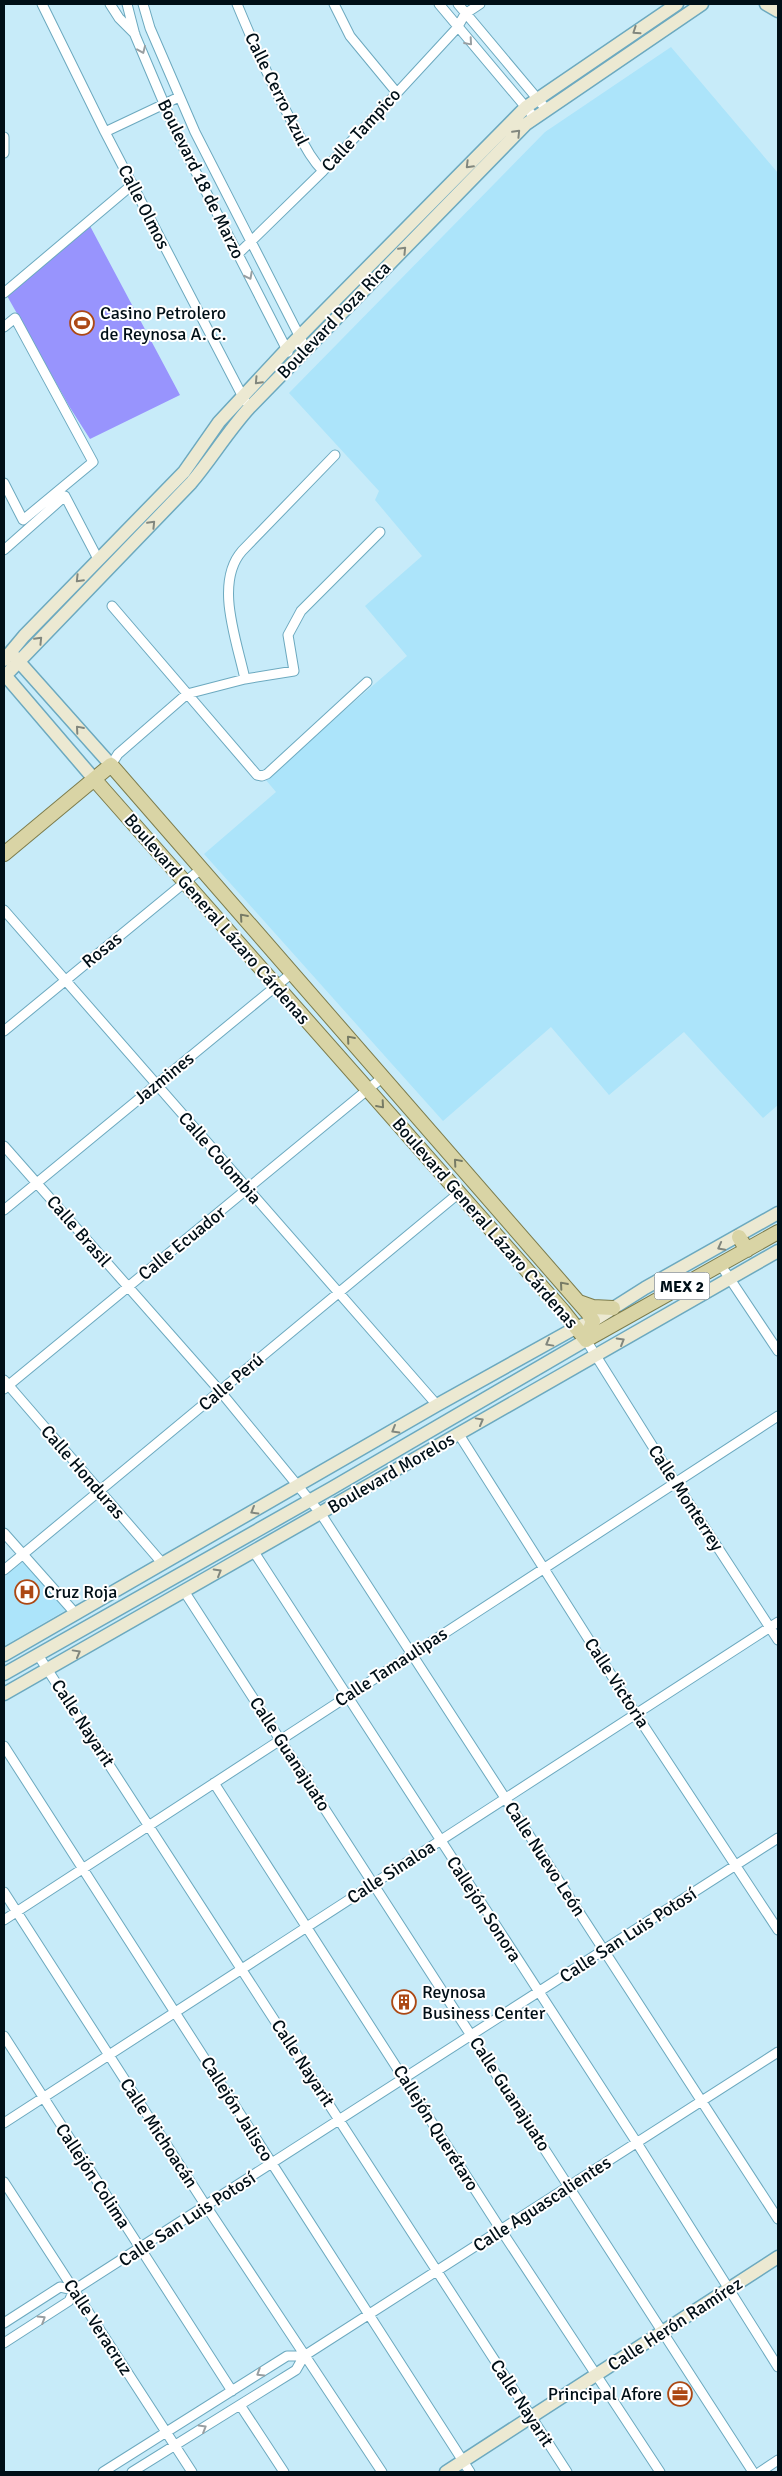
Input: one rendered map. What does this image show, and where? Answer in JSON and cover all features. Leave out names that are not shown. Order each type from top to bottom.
[{"type":"main road","name":"Boulevard Poza Rica","points":[[11,658],[191,483],[207,465],[246,402],[298,337],[530,112],[591,70],[677,4]]},
{"type":"main road","name":"Boulevard Poza Rica","points":[[591,70],[702,4]]},
{"type":"main road","points":[[766,4],[778,11]]},
{"type":"main road","name":"Boulevard Poza Rica","points":[[4,676],[11,658],[98,559],[184,472],[219,422],[246,402],[295,360],[530,112]]},
{"type":"main road","points":[[4,854],[111,765],[11,658]]},
{"type":"main road","name":"Boulevard General Lázaro Cárdenas","points":[[4,676],[577,1327],[586,1340]]},
{"type":"main road","name":"Boulevard General Lázaro Cárdenas","points":[[111,765],[578,1302],[592,1321],[586,1340]]},
{"type":"main road","points":[[461,1195],[470,1198],[492,1219],[496,1219],[502,1214]]},
{"type":"main road","name":"Boulevard Morelos","points":[[4,1655],[437,1405],[577,1327],[592,1321],[645,1288],[740,1237],[778,1214]]},
{"type":"main road","name":"Boulevard Morelos","points":[[4,1674],[778,1232]]},
{"type":"main road","points":[[740,1237],[746,1250]]},
{"type":"main road","name":"Boulevard Morelos","points":[[4,1694],[778,1251]]},
{"type":"main road","points":[[578,1302],[593,1308],[613,1308]]},
{"type":"main road","name":"Calle Herón Ramírez","points":[[446,2472],[778,2257]]},
{"type":"street","name":"Calle Olmos","points":[[42,4],[105,132],[246,402]]},
{"type":"street","points":[[110,4],[119,18],[135,35]]},
{"type":"street","name":"Boulevard 18 de Marzo","points":[[127,4],[135,35],[164,103],[286,350],[295,360]]},
{"type":"street","name":"Boulevard 18 de Marzo","points":[[143,4],[150,28],[195,132],[298,337],[306,349]]},
{"type":"street","name":"Calle Cerro Azul","points":[[237,4],[284,107],[314,162],[323,172]]},
{"type":"street","points":[[334,4],[350,36],[397,93]]},
{"type":"street","points":[[438,4],[530,112]]},
{"type":"street","points":[[458,4],[542,104]]},
{"type":"street","name":"Calle Tampico","points":[[238,254],[323,172],[457,28],[465,14],[480,4]]},
{"type":"street","points":[[105,132],[179,97]]},
{"type":"street","points":[[4,137],[4,154]]},
{"type":"street","points":[[4,293],[132,184]]},
{"type":"street","points":[[4,327],[15,318],[92,462],[23,520],[7,499],[4,484]]},
{"type":"street","points":[[245,679],[227,593],[230,570],[242,551],[335,455]]},
{"type":"street","points":[[4,550],[65,496],[98,559]]},
{"type":"street","points":[[111,765],[118,754],[187,694],[245,679],[294,671],[288,635],[301,612],[380,532]]},
{"type":"street","points":[[112,606],[257,775],[262,776],[367,682]]},
{"type":"street","name":"Rosas","points":[[4,1031],[201,869]]},
{"type":"street","name":"Calle Colombia","points":[[4,910],[437,1405]]},
{"type":"street","name":"Jazmines","points":[[4,1210],[292,973]]},
{"type":"street","name":"Calle Ecuador","points":[[5,1385],[128,1287],[383,1077]]},
{"type":"street","name":"Calle Brasil","points":[[4,1146],[220,1391],[310,1500]]},
{"type":"street","name":"Calle Perú","points":[[4,1570],[339,1293],[461,1195]]},
{"type":"street","points":[[720,1264],[778,1351]]},
{"type":"street","name":"Calle Monterrey","points":[[586,1340],[675,1482],[778,1640]]},
{"type":"street","name":"Calle Honduras","points":[[5,1385],[163,1564]]},
{"type":"street","name":"Calle Tamaulipas","points":[[4,1920],[778,1416]]},
{"type":"street","name":"Calle Victoria","points":[[458,1433],[636,1714],[778,1930]]},
{"type":"street","name":"Calle Nuevo León","points":[[310,1500],[506,1798],[778,2219]]},
{"type":"street","points":[[4,1533],[76,1613]]},
{"type":"street","name":"Callejón Sonora","points":[[254,1552],[538,1993],[637,2143],[778,2366]]},
{"type":"street","name":"Calle Guanajuato","points":[[184,1591],[753,2472]]},
{"type":"street","name":"Calle Sinaloa","points":[[4,2123],[778,1622]]},
{"type":"street","name":"Calle Nayarit","points":[[38,1654],[150,1824],[567,2472]]},
{"type":"street","name":"Callejón Jalisco","points":[[4,1746],[368,2317],[470,2472]]},
{"type":"street","name":"Callejón Querétaro","points":[[214,1782],[501,2230],[660,2472]]},
{"type":"street","name":"Calle San Luis Potosí","points":[[4,2343],[69,2301],[74,2290],[778,1838]]},
{"type":"street","name":"Calle Michoacán","points":[[4,1892],[206,2206],[382,2472]]},
{"type":"street","name":"Callejón Colima","points":[[4,2036],[232,2391]]},
{"type":"street","name":"Calle Aguascalientes","points":[[132,2472],[296,2370],[304,2356],[368,2317],[778,2052]]},
{"type":"street","name":"Calle Veracruz","points":[[4,2182],[192,2472]]},
{"type":"street","name":"Calle San Luis Potosí","points":[[4,2323],[60,2287],[74,2290]]},
{"type":"street","name":"Calle Aguascalientes","points":[[103,2472],[287,2356],[304,2356]]},
{"type":"street","points":[[240,2404],[284,2472]]},
{"type":"street","points":[[760,2472],[778,2460]]},
{"type":"shaded area","points":[[671,47],[778,173],[778,1105],[763,1118],[684,1032],[609,1095],[551,1027],[443,1121],[204,854],[276,792],[265,779],[407,656],[365,606],[422,556],[375,500],[379,491],[289,393],[545,132]]},
{"type":"shaded area","name":"Casino Petrolero de Reynosa A. C.","points":[[90,226],[180,395],[90,439],[69,406],[6,294],[46,264]]},
{"type":"shaded area","name":"Cruz Roja","points":[[23,1562],[66,1610],[4,1646],[4,1577]]},
{"type":"place","name":"Casino Petrolero de Reynosa A. C.","points":[[82,323]]},
{"type":"place","name":"Cruz Roja","points":[[27,1592]]},
{"type":"place","name":"Reynosa Business Center","points":[[404,2002]]},
{"type":"place","name":"Principal Afore","points":[[680,2394]]}]
